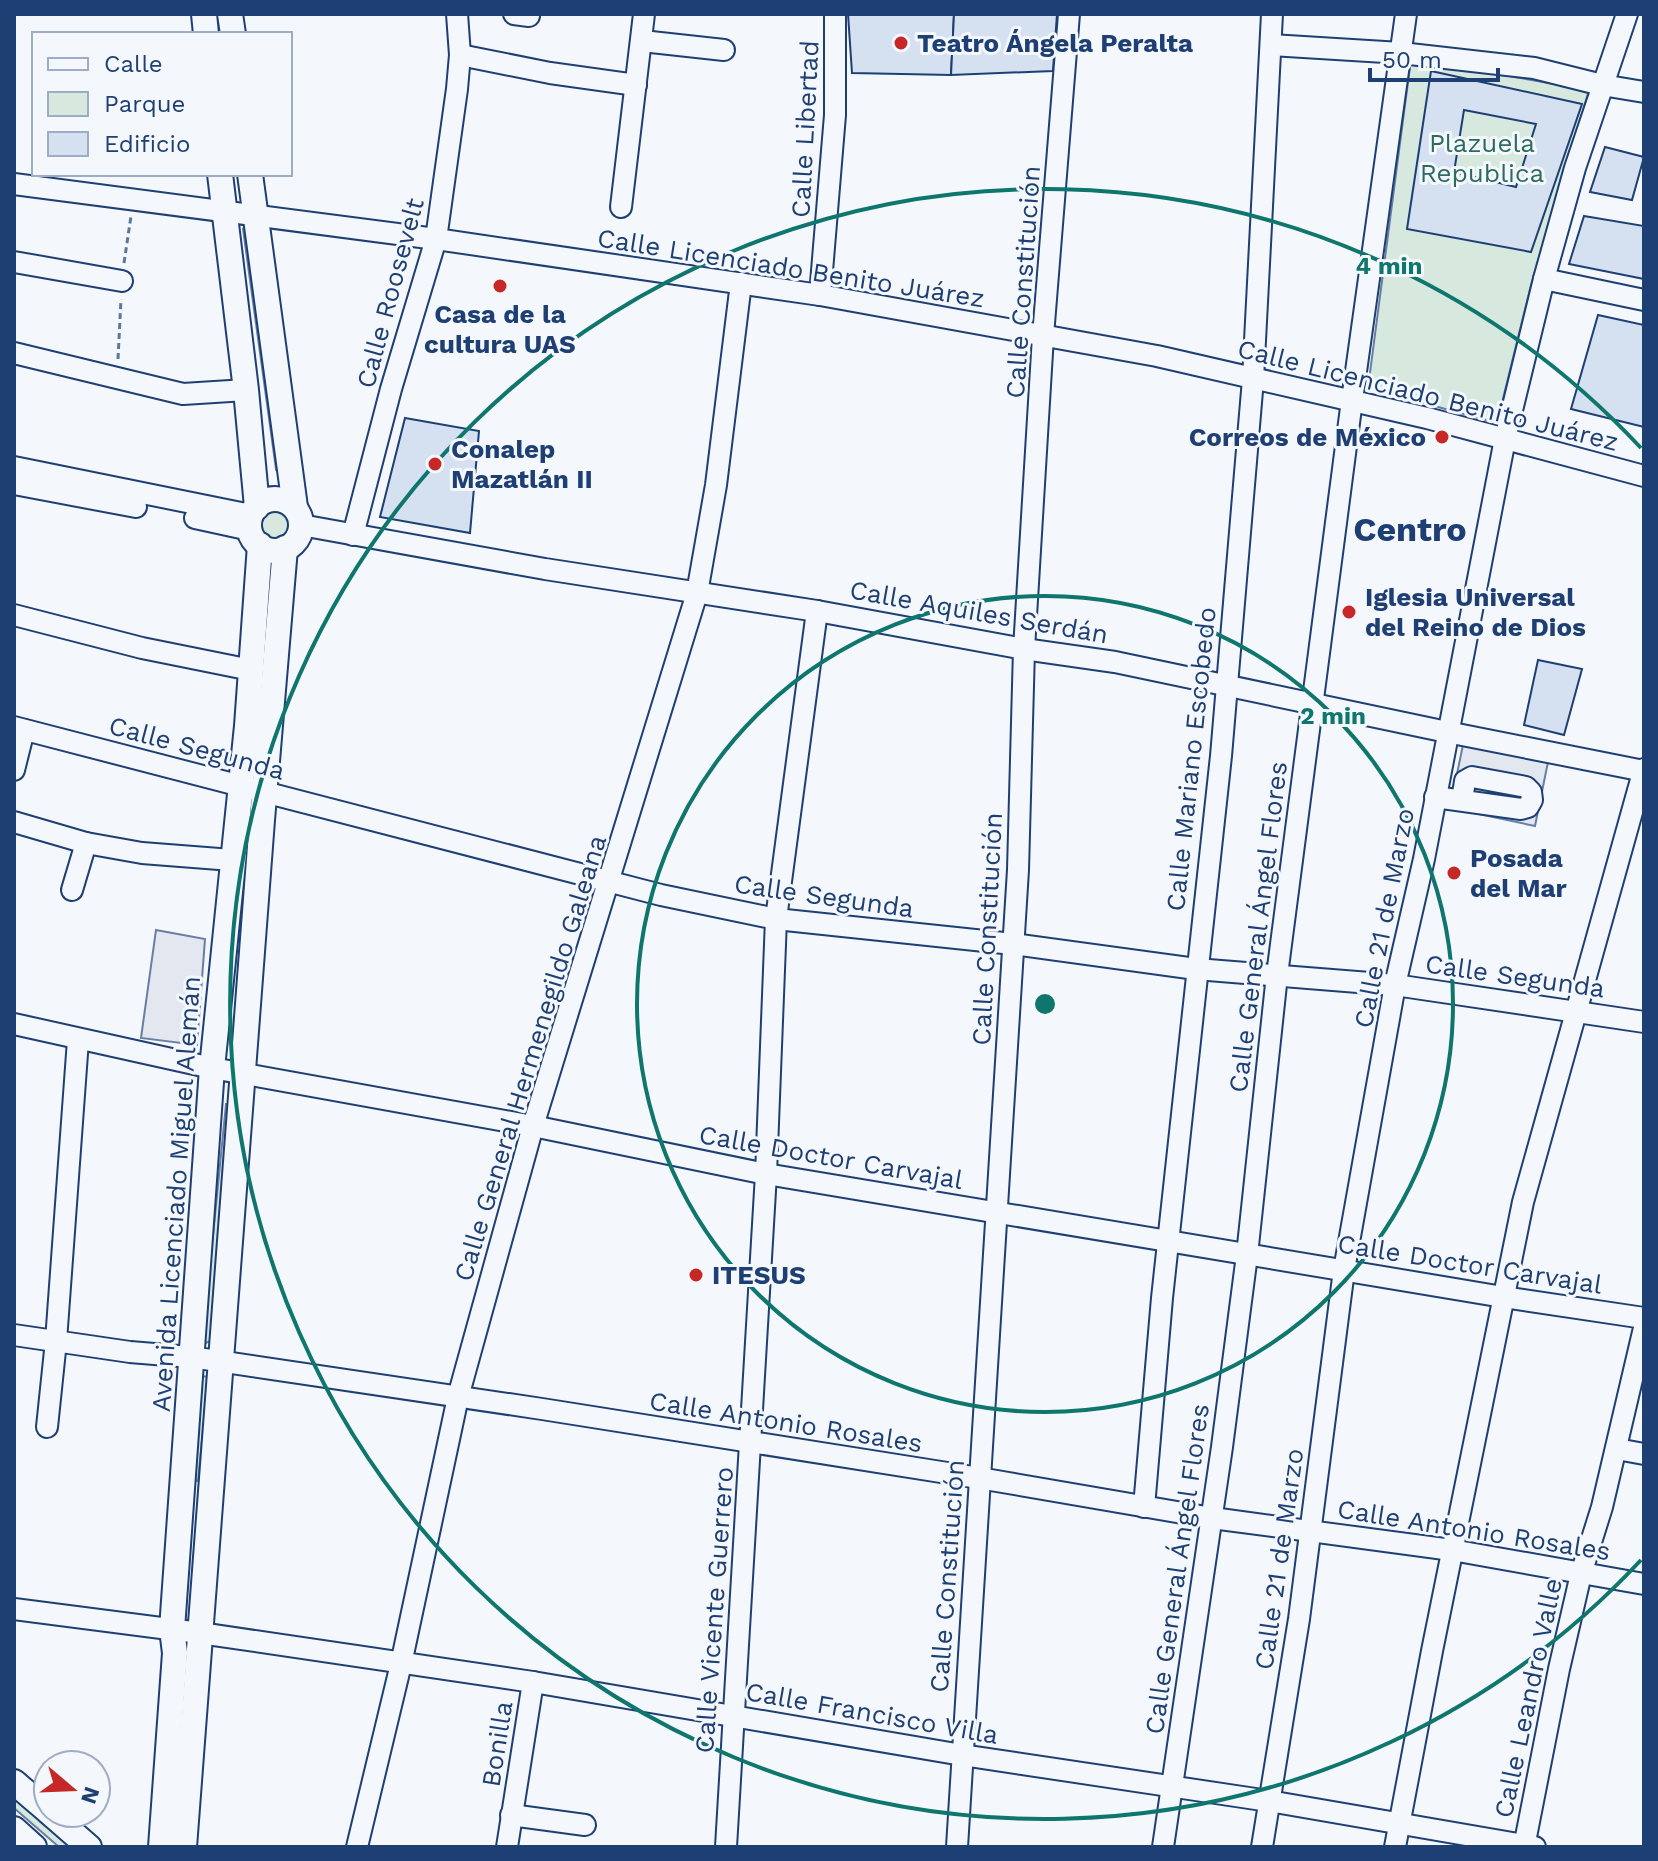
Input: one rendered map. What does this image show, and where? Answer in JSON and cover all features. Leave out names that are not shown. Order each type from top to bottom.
[{"type":"main road","name":"Avenida Licenciado Miguel Alemán","points":[[161,1847],[175,1653],[172,1629],[212,1068],[251,670],[254,524],[246,390],[220,176]]},
{"type":"main road","points":[[250,176],[298,516],[296,540],[285,548],[267,549],[254,524],[272,499],[280,499],[298,516]]},
{"type":"main road","points":[[184,1847],[285,548]]},
{"type":"main road","points":[[181,1494],[210,1497]]},
{"type":"main road","points":[[14,1782],[32,1797]]},
{"type":"main road","points":[[14,1829],[34,1847]]},
{"type":"main road","points":[[68,1829],[89,1847]]},
{"type":"street","name":"Calle Roosevelt","points":[[353,535],[391,389],[436,239],[454,125],[460,55],[457,14]]},
{"type":"street","points":[[621,207],[644,14]]},
{"type":"street","name":"Calle Libertad","points":[[820,295],[835,115],[835,14]]},
{"type":"street","name":"Calle Constitución","points":[[957,1847],[1018,870],[1024,649],[1043,336],[1069,14]]},
{"type":"street","name":"Calle Mariano Escobedo","points":[[1144,1507],[1168,1240],[1221,756],[1253,379],[1272,14]]},
{"type":"street","name":"Calle General Ángel Flores","points":[[1163,1847],[1247,1255],[1277,975],[1406,14]]},
{"type":"street","name":"Calle 21 de Marzo","points":[[1262,1847],[1299,1619],[1344,1270],[1395,985],[1505,439],[1575,168],[1627,14]]},
{"type":"street","points":[[642,41],[724,50]]},
{"type":"street","points":[[1271,45],[1401,53],[1534,68],[1644,92]]},
{"type":"street","points":[[460,55],[550,73],[636,85]]},
{"type":"street","name":"Calle Licenciado Benito Juárez","points":[[14,184],[436,239],[820,295],[1157,356],[1352,400],[1644,476]]},
{"type":"street","points":[[14,262],[122,281]]},
{"type":"street","points":[[1544,279],[1644,300]]},
{"type":"street","name":"Calle General Hermenegildo Galeana","points":[[357,1847],[401,1664],[458,1397],[533,1126],[697,593],[716,485],[741,283]]},
{"type":"street","points":[[14,353],[183,394],[246,390]]},
{"type":"street","points":[[14,467],[254,524]]},
{"type":"street","points":[[14,484],[254,524]]},
{"type":"street","name":"Calle Aquiles Serdán","points":[[298,516],[353,535],[1115,662],[1644,770]]},
{"type":"street","name":"Calle Vicente Guerrero","points":[[726,1847],[766,1174],[776,919],[817,611]]},
{"type":"street","points":[[14,615],[142,648],[251,670]]},
{"type":"street","points":[[14,770],[19,728]]},
{"type":"street","name":"Calle Segunda","points":[[19,728],[673,898],[776,919],[1013,944],[1196,969],[1395,985],[1644,1022]]},
{"type":"street","points":[[1395,1847],[1523,1202],[1644,770]]},
{"type":"street","points":[[1435,797],[1462,800]]},
{"type":"street","points":[[14,822],[86,843],[142,853],[232,860]]},
{"type":"street","points":[[72,890],[86,843]]},
{"type":"street","name":"Calle Doctor Carvajal","points":[[15,1027],[766,1174],[1644,1318]]},
{"type":"street","points":[[47,1427],[78,1040]]},
{"type":"street","name":"Calle Leandro Valle","points":[[1528,1846],[1559,1669],[1581,1574],[1617,1449],[1644,1328]]},
{"type":"street","name":"Calle Antonio Rosales","points":[[14,1335],[130,1352],[221,1361],[458,1397],[979,1478],[1212,1518],[1452,1550],[1644,1584]]},
{"type":"street","points":[[1617,1449],[1644,1454]]},
{"type":"street","name":"Calle Francisco Villa","points":[[14,1609],[533,1682],[1528,1846]]},
{"type":"street","name":"Bonilla","points":[[507,1847],[533,1682]]},
{"type":"street","name":"Bonilla","points":[[511,1815],[585,1825]]},
{"type":"green space","name":"Plazuela Republica","points":[[1411,59],[1589,90],[1531,285],[1497,423],[1368,388]]},
{"type":"green space","points":[[245,225],[280,465],[276,469],[243,229]]},
{"type":"green space","points":[[275,510],[287,514],[291,526],[287,538],[275,542],[263,538],[259,526],[263,514]]},
{"type":"green space","points":[[237,1103],[214,1339],[206,1343],[203,1337],[226,1104]]},
{"type":"green space","points":[[202,1376],[208,1377],[198,1481],[193,1480]]},
{"type":"green space","points":[[14,1791],[32,1806],[32,1824],[14,1808]]},
{"type":"green space","points":[[38,1829],[60,1829],[82,1847],[59,1847]]},
{"type":"shaded area","points":[[1464,740],[1549,757],[1535,826],[1450,808]]},
{"type":"shaded area","points":[[156,930],[205,939],[197,1045],[141,1038]]},
{"type":"building","name":"Teatro Ángela Peralta","points":[[848,14],[954,14],[951,75],[852,73]]},
{"type":"building","points":[[954,14],[1057,14],[1053,71],[951,75]]},
{"type":"building","points":[[1431,71],[1582,104],[1531,252],[1407,229]],"holes":[[[1464,110],[1536,124],[1516,187],[1454,172]]]},
{"type":"building","points":[[1605,147],[1644,157],[1632,200],[1590,192]]},
{"type":"building","points":[[1584,216],[1644,226],[1644,279],[1569,264]]},
{"type":"building","points":[[1598,315],[1644,325],[1644,427],[1571,409]]},
{"type":"building","name":"Conalep Mazatlán II","points":[[405,418],[479,431],[470,533],[380,517]]},
{"type":"building","points":[[1538,660],[1582,669],[1564,735],[1524,725]]},
{"type":"place","name":"Teatro Ángela Peralta","points":[[901,43]]},
{"type":"place","name":"Casa de la cultura UAS","points":[[500,286]]},
{"type":"place","name":"Correos de México","points":[[1442,437]]},
{"type":"place","name":"Conalep Mazatlán II","points":[[435,464]]},
{"type":"place","name":"Iglesia Universal del Reino de Dios","points":[[1349,612]]},
{"type":"place","name":"Posada del Mar","points":[[1454,873]]},
{"type":"place","name":"ITESUS","points":[[696,1275]]},
{"type":"district","name":"Centro","points":[[1410,529]]}]
